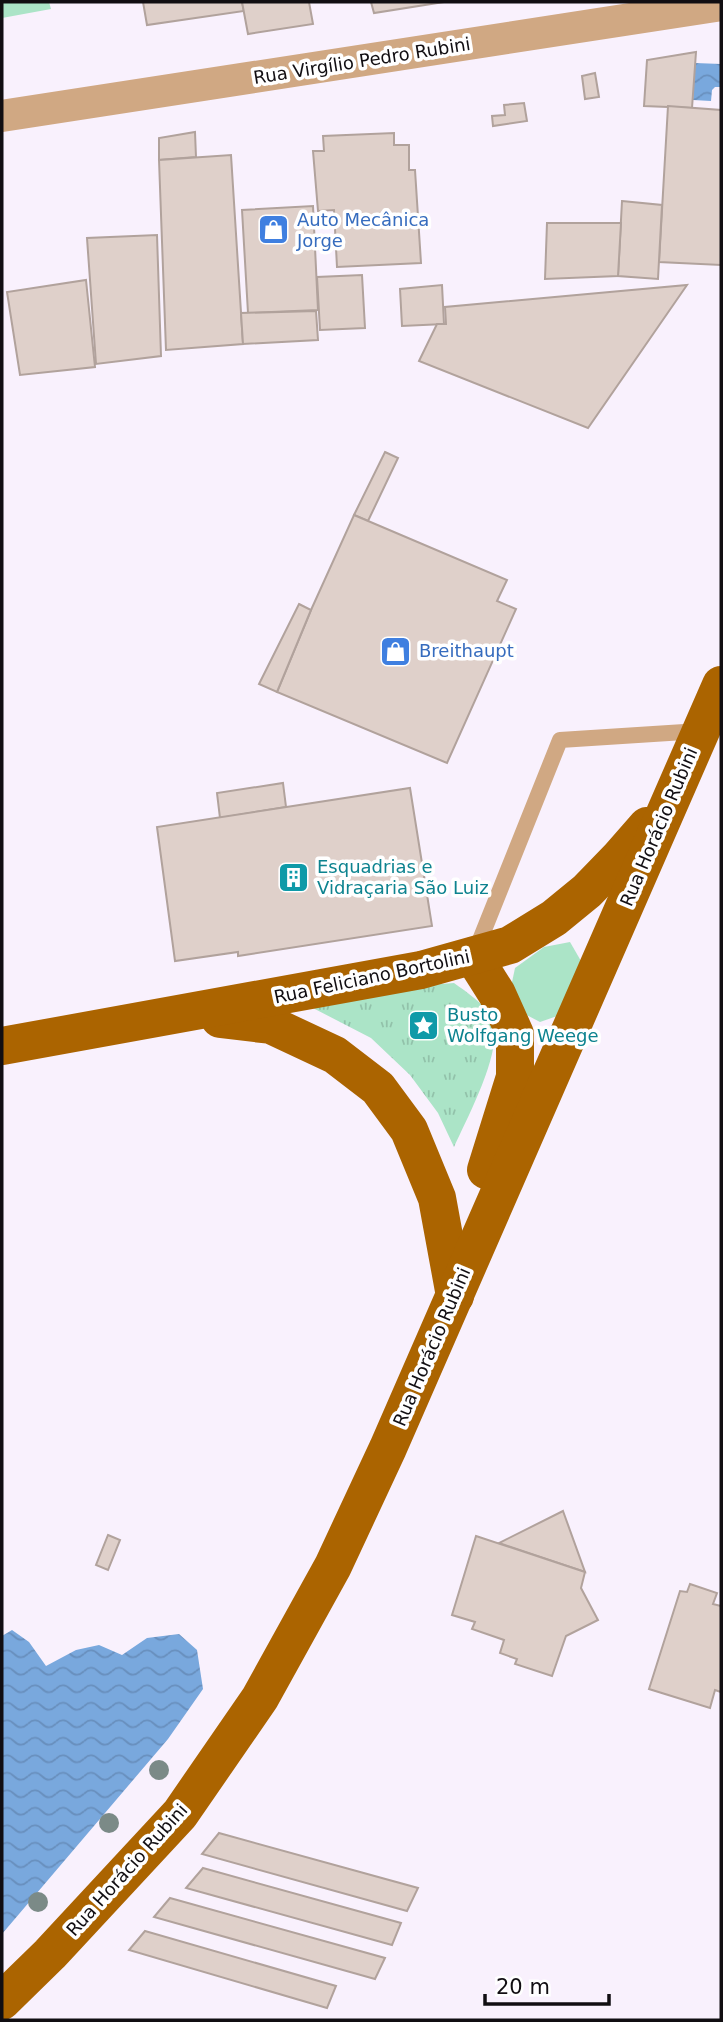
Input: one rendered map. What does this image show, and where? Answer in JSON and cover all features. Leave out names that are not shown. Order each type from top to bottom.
[{"type":"main road","name":"Rua Horácio Rubini","points":[[2,2001],[50,1954],[180,1814],[260,1699],[333,1566],[455,1296],[721,685]]},
{"type":"main road","name":"Rua Feliciano Bortolini","points":[[2,1046],[421,970],[510,945],[554,918],[587,891],[620,858],[670,799]]},
{"type":"main road","points":[[472,1252],[480,1189],[515,1077],[515,1034],[497,994],[474,956]]},
{"type":"main road","name":"Rua Feliciano Bortolini","points":[[183,1014],[271,1025],[335,1055],[378,1088],[409,1130],[437,1198],[455,1296]]},
{"type":"main road","name":"Rua Horácio Rubini","points":[[17,2020],[50,1954]]},
{"type":"street","name":"Rua Virgílio Pedro Rubini","points":[[2,116],[721,5]]},
{"type":"lane","points":[[474,956],[560,740],[701,731]]},
{"type":"green space","points":[[2,2],[49,2],[51,9],[2,18]]},
{"type":"green space","points":[[570,942],[581,961],[563,1014],[540,1022],[519,1011],[511,987],[515,968],[544,947]]},
{"type":"green space","points":[[454,983],[478,1001],[488,1013],[494,1025],[495,1038],[481,1087],[454,1147],[438,1113],[410,1075],[371,1038],[311,1007],[428,985]]},
{"type":"water","points":[[695,63],[721,64],[721,87],[712,90],[711,101],[693,100]]},
{"type":"water","points":[[12,1630],[29,1642],[46,1666],[76,1650],[99,1645],[122,1655],[147,1638],[179,1634],[197,1650],[203,1689],[168,1739],[2,1934],[2,1636]]},
{"type":"building","points":[[143,2],[242,2],[244,11],[147,25]]},
{"type":"building","points":[[242,2],[309,2],[313,24],[248,34]]},
{"type":"building","points":[[371,2],[444,2],[374,13]]},
{"type":"building","points":[[696,52],[692,108],[644,106],[647,60]]},
{"type":"building","points":[[595,73],[599,97],[585,99],[582,76]]},
{"type":"building","points":[[524,103],[527,121],[493,126],[492,116],[505,115],[504,105]]},
{"type":"building","points":[[668,106],[721,110],[721,265],[659,262]]},
{"type":"building","points":[[195,132],[196,157],[159,160],[159,138]]},
{"type":"building","points":[[394,133],[394,145],[409,145],[409,170],[415,170],[421,263],[337,267],[334,210],[318,211],[313,151],[324,151],[323,136]]},
{"type":"building","points":[[231,155],[243,344],[166,350],[159,160]]},
{"type":"building","points":[[622,201],[662,205],[658,279],[618,276]]},
{"type":"building","points":[[313,206],[318,310],[248,313],[242,210]]},
{"type":"building","points":[[547,223],[621,223],[618,276],[545,279]]},
{"type":"building","points":[[157,235],[161,356],[96,364],[87,238]]},
{"type":"building","points":[[362,275],[365,328],[320,330],[317,277]]},
{"type":"building","points":[[86,280],[95,367],[20,375],[7,292]]},
{"type":"building","points":[[442,285],[444,324],[402,326],[400,289]]},
{"type":"building","points":[[687,285],[588,428],[419,361],[437,324],[446,324],[445,307]]},
{"type":"building","points":[[316,311],[318,340],[243,344],[241,313]]},
{"type":"building","points":[[385,452],[398,458],[368,521],[354,515]]},
{"type":"building","name":"Breithaupt","points":[[354,515],[507,580],[497,601],[516,609],[447,763],[277,692]]},
{"type":"building","points":[[299,604],[311,610],[277,692],[259,684]]},
{"type":"building","points":[[283,783],[286,807],[220,818],[217,793]]},
{"type":"building","name":"Esquadrias e Vidraçaria São Luiz","points":[[410,788],[432,926],[238,956],[238,952],[175,961],[157,827]]},
{"type":"building","points":[[563,1511],[585,1572],[499,1543]]},
{"type":"building","points":[[108,1535],[120,1540],[108,1570],[96,1565]]},
{"type":"building","points":[[476,1536],[585,1572],[581,1588],[598,1620],[566,1636],[552,1676],[515,1664],[517,1659],[500,1653],[504,1640],[472,1629],[475,1622],[452,1615]]},
{"type":"building","points":[[690,1584],[717,1593],[713,1604],[721,1606],[721,1692],[715,1690],[710,1708],[649,1689],[680,1591],[687,1592]]},
{"type":"building","points":[[219,1833],[418,1888],[407,1911],[202,1854]]},
{"type":"building","points":[[203,1868],[401,1923],[392,1945],[186,1888]]},
{"type":"building","points":[[170,1898],[385,1958],[375,1979],[154,1917]]},
{"type":"building","points":[[145,1931],[336,1986],[327,2008],[129,1950]]},
{"type":"place","name":"Auto Mecânica Jorge","points":[[274,230]]},
{"type":"place","name":"Breithaupt","points":[[396,651]]},
{"type":"place","name":"Esquadrias e Vidraçaria São Luiz","points":[[294,877]]},
{"type":"place","name":"Busto Wolfgang Weege","points":[[424,1025]]}]
